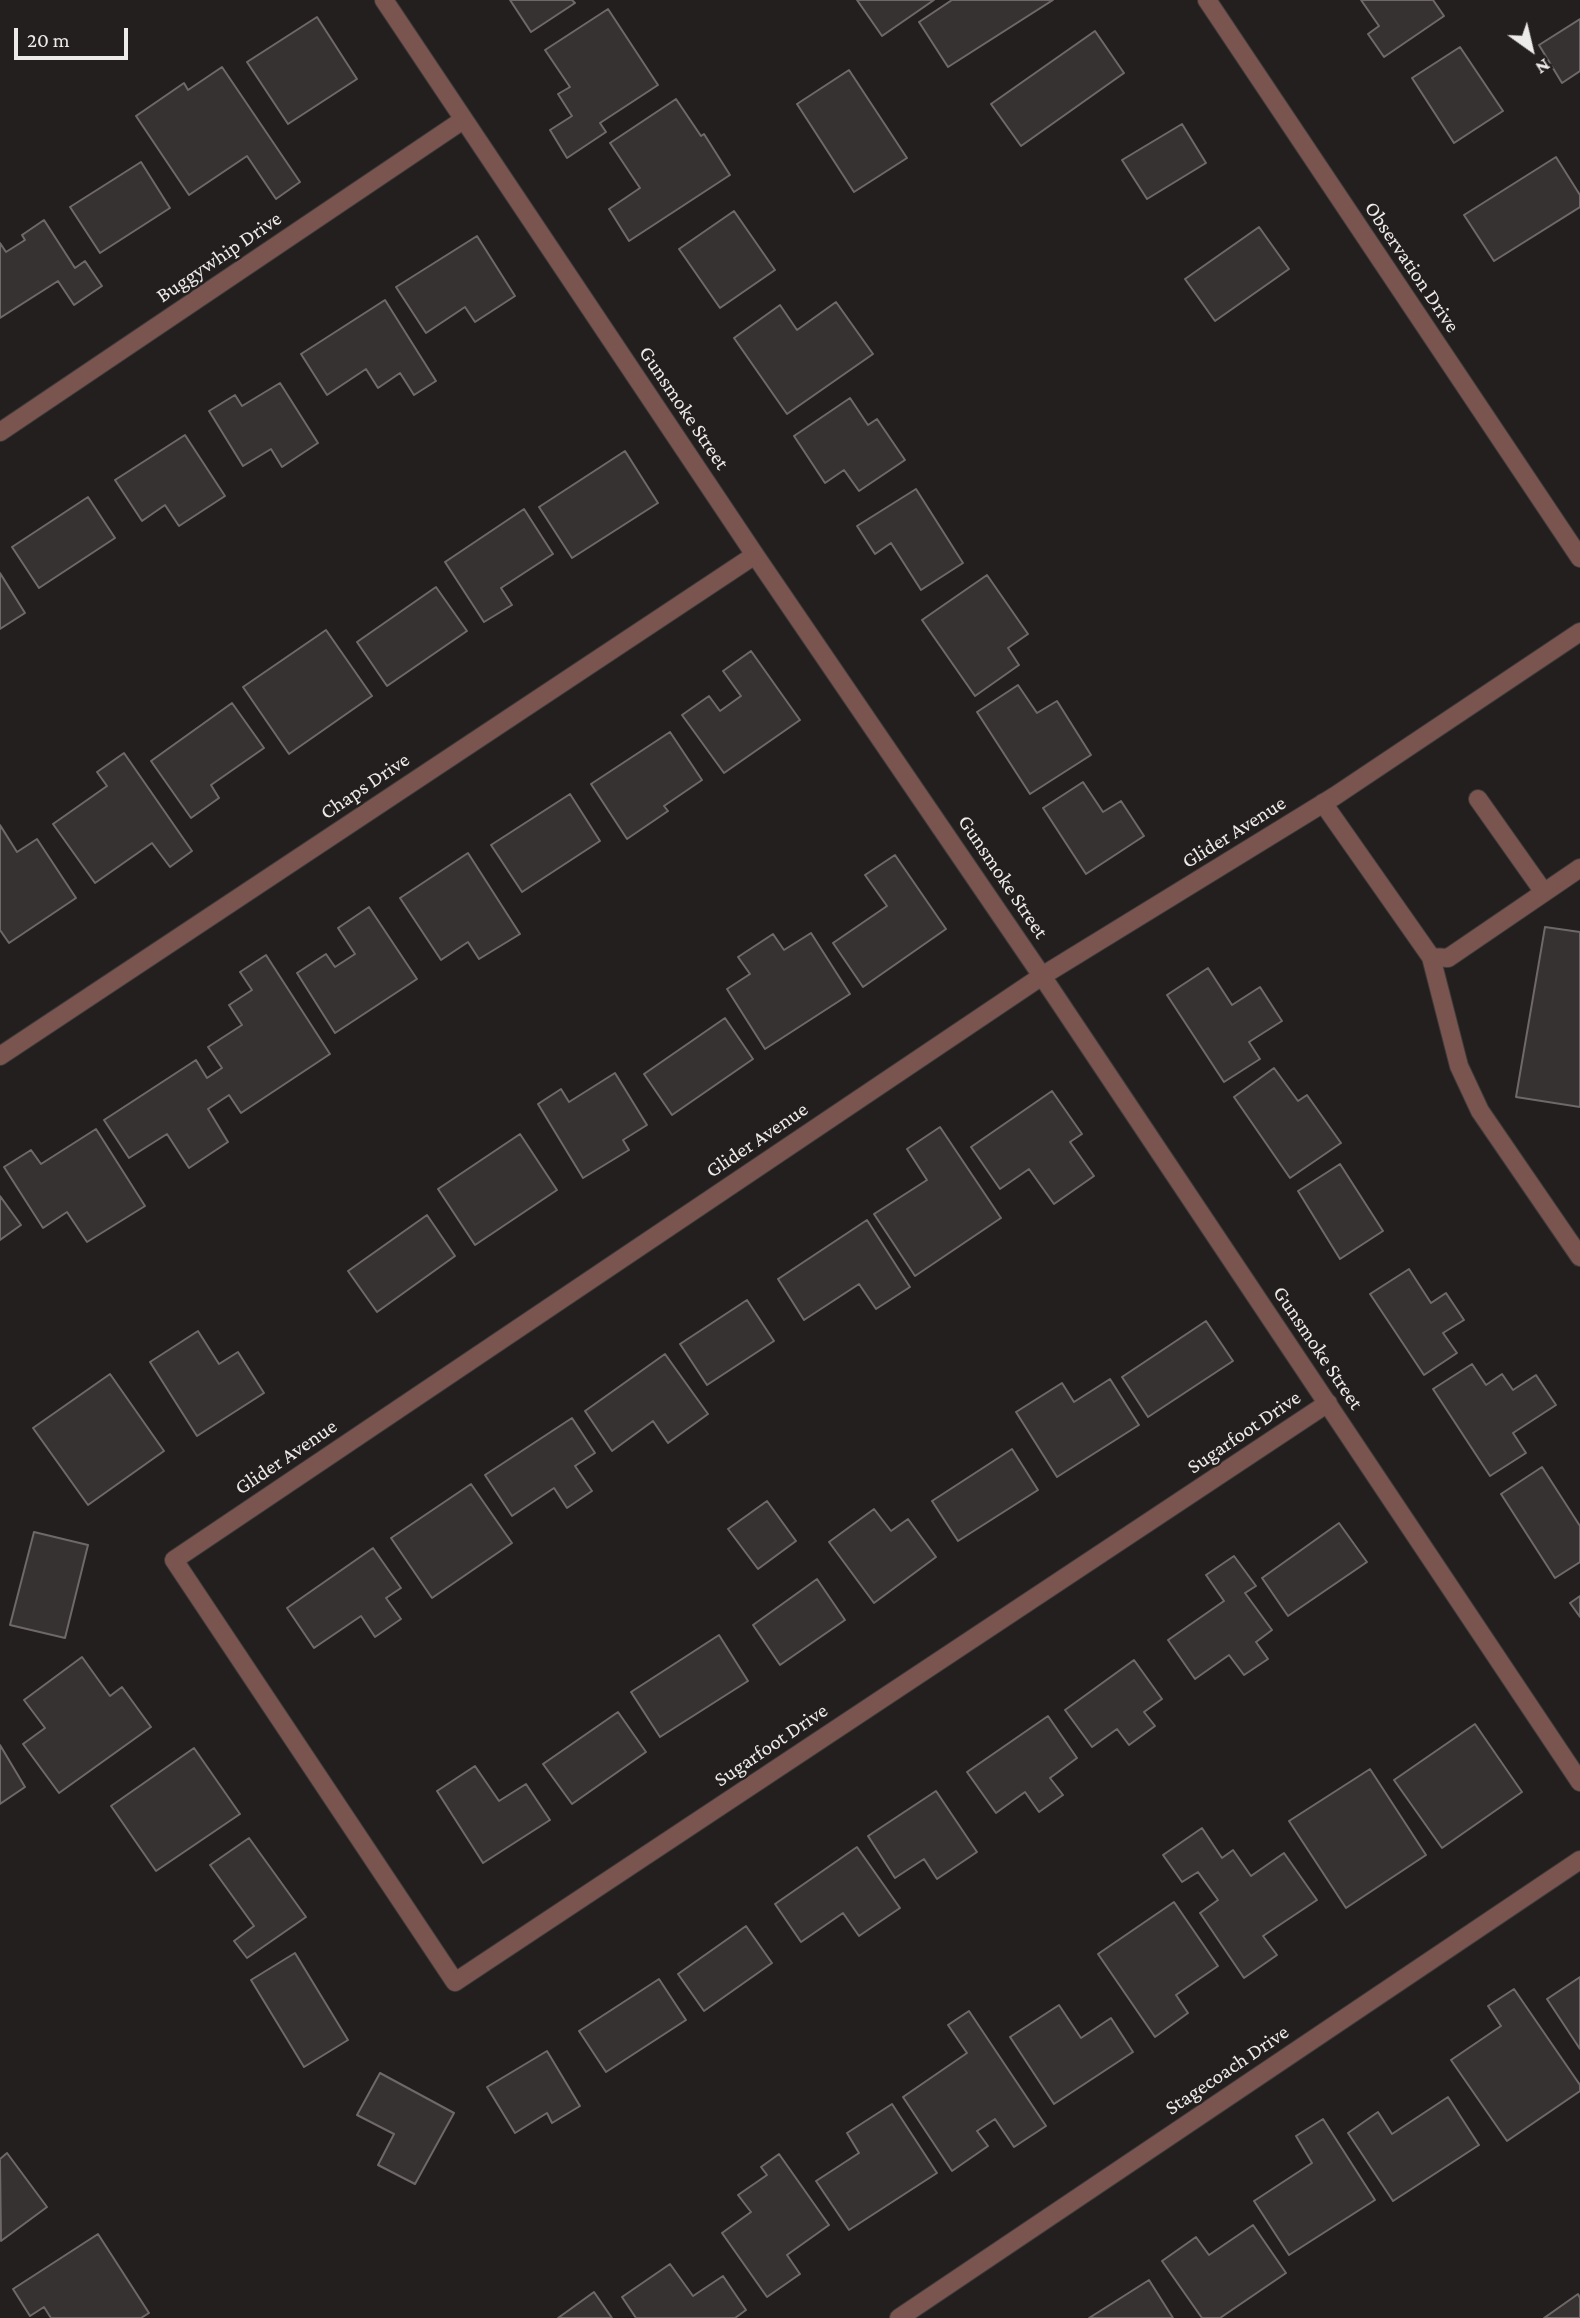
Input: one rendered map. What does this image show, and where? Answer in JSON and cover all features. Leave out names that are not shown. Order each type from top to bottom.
[{"type":"street","name":"Gunsmoke Street","points":[[384,0],[755,555],[1042,976],[1580,1782]]},
{"type":"street","name":"Observation Drive","points":[[1207,0],[1580,558]]},
{"type":"street","name":"Buggywhip Drive","points":[[0,432],[463,120]]},
{"type":"street","name":"Chaps Drive","points":[[0,1056],[755,555]]},
{"type":"street","name":"Glider Avenue","points":[[312,1767],[174,1560],[1042,976],[1323,803],[1580,632]]},
{"type":"street","points":[[1478,799],[1543,891]]},
{"type":"street","points":[[1323,803],[1431,957],[1459,1066],[1480,1111],[1580,1258]]},
{"type":"street","points":[[1431,957],[1448,958],[1580,867]]},
{"type":"street","name":"Sugarfoot Drive","points":[[312,1767],[455,1982],[1328,1404]]},
{"type":"street","name":"Stagecoach Drive","points":[[899,2318],[1580,1860]]},
{"type":"building","points":[[510,0],[572,0],[575,3],[531,32]]},
{"type":"building","points":[[857,0],[934,0],[882,36]]},
{"type":"building","points":[[952,0],[1053,0],[948,67],[919,22]]},
{"type":"building","points":[[1361,0],[1433,0],[1444,16],[1384,57],[1368,34],[1379,26]]},
{"type":"building","points":[[608,9],[658,85],[600,123],[606,132],[567,158],[550,130],[572,116],[558,94],[570,87],[545,50]]},
{"type":"building","points":[[317,17],[357,79],[288,124],[247,62]]},
{"type":"building","points":[[1580,19],[1580,71],[1562,83],[1539,45]]},
{"type":"building","points":[[1095,31],[1124,73],[1021,146],[991,104]]},
{"type":"building","points":[[1460,47],[1503,111],[1454,143],[1412,78]]},
{"type":"building","points":[[222,67],[300,182],[276,199],[247,156],[189,195],[136,116],[184,83],[188,90]]},
{"type":"building","points":[[849,70],[907,158],[854,192],[797,104]]},
{"type":"building","points":[[676,99],[701,136],[704,134],[730,175],[629,241],[609,209],[640,188],[610,143]]},
{"type":"building","points":[[1182,124],[1206,163],[1147,199],[1122,160]]},
{"type":"building","points":[[1556,157],[1580,195],[1580,207],[1494,261],[1464,215]]},
{"type":"building","points":[[141,162],[170,208],[100,253],[70,207]]},
{"type":"building","points":[[734,211],[775,270],[720,308],[679,249]]},
{"type":"building","points":[[44,220],[75,268],[85,261],[102,286],[74,305],[58,281],[0,318],[0,243],[6,252],[25,240],[22,235]]},
{"type":"building","points":[[1259,227],[1289,269],[1215,321],[1185,279]]},
{"type":"building","points":[[477,236],[515,296],[475,322],[465,307],[426,333],[396,287]]},
{"type":"building","points":[[385,300],[436,381],[414,395],[400,373],[378,388],[366,369],[327,395],[301,354]]},
{"type":"building","points":[[836,302],[873,354],[787,414],[734,338],[780,305],[797,330]]},
{"type":"building","points":[[280,383],[318,443],[282,467],[271,449],[243,466],[209,411],[235,395],[242,406]]},
{"type":"building","points":[[850,398],[868,425],[877,419],[905,460],[859,491],[844,470],[825,483],[794,436]]},
{"type":"building","points":[[185,435],[225,496],[179,526],[165,505],[142,521],[115,480]]},
{"type":"building","points":[[625,451],[658,503],[572,558],[539,507]]},
{"type":"building","points":[[916,489],[963,563],[921,590],[891,543],[875,554],[857,526]]},
{"type":"building","points":[[88,497],[115,538],[39,588],[12,547]]},
{"type":"building","points":[[524,509],[553,554],[501,588],[512,605],[484,622],[445,562]]},
{"type":"building","points":[[0,573],[25,613],[0,629]]},
{"type":"building","points":[[987,575],[1028,634],[1008,648],[1019,665],[975,696],[922,620]]},
{"type":"building","points":[[436,587],[467,631],[387,686],[357,642]]},
{"type":"building","points":[[326,630],[372,696],[289,754],[243,687]]},
{"type":"building","points":[[751,651],[800,720],[724,773],[682,715],[709,696],[720,711],[741,696],[723,671]]},
{"type":"building","points":[[1018,685],[1037,713],[1057,701],[1091,755],[1030,794],[977,712]]},
{"type":"building","points":[[232,703],[264,748],[211,785],[219,798],[191,818],[151,761]]},
{"type":"building","points":[[670,732],[702,780],[664,806],[668,811],[627,839],[591,784]]},
{"type":"building","points":[[124,753],[192,851],[170,867],[152,843],[95,883],[53,824],[107,786],[97,772]]},
{"type":"building","points":[[1083,782],[1103,812],[1121,801],[1144,836],[1086,874],[1043,808]]},
{"type":"building","points":[[570,794],[600,841],[522,892],[491,845]]},
{"type":"building","points":[[0,825],[17,852],[37,839],[76,898],[9,943],[0,930]]},
{"type":"building","points":[[468,853],[520,934],[479,959],[468,942],[441,960],[400,898]]},
{"type":"building","points":[[895,855],[946,929],[863,987],[833,943],[887,906],[865,875]]},
{"type":"building","points":[[369,907],[417,979],[335,1033],[297,973],[326,954],[335,967],[355,954],[338,928]]},
{"type":"building","points":[[1545,927],[1580,932],[1580,1107],[1516,1097]]},
{"type":"building","points":[[811,933],[850,994],[765,1049],[727,989],[750,974],[738,957],[773,934],[784,950]]},
{"type":"building","points":[[266,955],[330,1054],[241,1113],[229,1095],[208,1109],[228,1142],[189,1168],[167,1134],[129,1158],[104,1120],[196,1060],[207,1078],[222,1068],[208,1047],[242,1025],[229,1005],[252,990],[240,972]]},
{"type":"building","points":[[1208,968],[1232,1005],[1260,987],[1282,1021],[1249,1042],[1260,1059],[1224,1082],[1167,995]]},
{"type":"building","points":[[725,1018],[753,1059],[672,1115],[644,1074]]},
{"type":"building","points":[[1274,1068],[1298,1101],[1307,1095],[1341,1143],[1290,1178],[1234,1097]]},
{"type":"building","points":[[615,1073],[647,1125],[623,1140],[629,1150],[583,1178],[538,1104],[561,1089],[569,1102]]},
{"type":"building","points":[[1052,1091],[1082,1134],[1070,1142],[1094,1176],[1054,1204],[1029,1169],[1000,1189],[971,1147]]},
{"type":"building","points":[[940,1127],[1001,1218],[915,1276],[874,1214],[927,1180],[907,1149]]},
{"type":"building","points":[[96,1129],[145,1206],[87,1242],[67,1212],[43,1228],[4,1167],[31,1150],[41,1164]]},
{"type":"building","points":[[520,1134],[557,1190],[475,1245],[438,1189]]},
{"type":"building","points":[[1340,1164],[1383,1231],[1340,1259],[1298,1191]]},
{"type":"building","points":[[0,1196],[21,1225],[0,1240]]},
{"type":"building","points":[[427,1215],[455,1256],[377,1312],[348,1271]]},
{"type":"building","points":[[867,1220],[910,1287],[876,1309],[859,1284],[804,1320],[778,1279]]},
{"type":"building","points":[[1409,1269],[1431,1303],[1446,1293],[1464,1320],[1443,1333],[1457,1353],[1424,1375],[1370,1294]]},
{"type":"building","points":[[747,1300],[774,1341],[707,1385],[680,1344]]},
{"type":"building","points":[[1206,1321],[1233,1361],[1148,1417],[1122,1377]]},
{"type":"building","points":[[198,1331],[219,1364],[238,1352],[264,1393],[197,1436],[150,1362]]},
{"type":"building","points":[[665,1354],[708,1414],[668,1443],[653,1421],[612,1451],[585,1411]]},
{"type":"building","points":[[1472,1364],[1486,1385],[1502,1374],[1513,1390],[1536,1375],[1556,1405],[1513,1433],[1526,1453],[1490,1476],[1433,1389]]},
{"type":"building","points":[[110,1374],[164,1451],[88,1505],[33,1428]]},
{"type":"building","points":[[1110,1379],[1139,1425],[1057,1477],[1016,1412],[1062,1383],[1074,1402]]},
{"type":"building","points":[[572,1418],[595,1453],[575,1466],[592,1491],[567,1508],[554,1488],[512,1516],[485,1475]]},
{"type":"building","points":[[1012,1449],[1038,1490],[958,1541],[932,1501]]},
{"type":"building","points":[[1542,1467],[1580,1526],[1580,1562],[1555,1578],[1501,1494]]},
{"type":"building","points":[[471,1484],[512,1543],[432,1598],[391,1538]]},
{"type":"building","points":[[767,1501],[796,1541],[758,1569],[728,1529]]},
{"type":"building","points":[[874,1509],[891,1531],[908,1519],[936,1557],[874,1603],[829,1542]]},
{"type":"building","points":[[1339,1523],[1367,1562],[1288,1616],[1262,1578]]},
{"type":"building","points":[[34,1532],[88,1545],[65,1638],[10,1625]]},
{"type":"building","points":[[373,1548],[401,1588],[386,1598],[401,1619],[375,1637],[361,1616],[314,1648],[287,1608]]},
{"type":"building","points":[[1234,1556],[1256,1586],[1245,1593],[1272,1630],[1256,1642],[1268,1659],[1244,1675],[1229,1655],[1195,1679],[1168,1640],[1224,1601],[1206,1575]]},
{"type":"building","points":[[817,1579],[845,1620],[780,1665],[753,1625]]},
{"type":"building","points":[[1580,1596],[1580,1617],[1570,1603]]},
{"type":"building","points":[[719,1635],[748,1681],[660,1737],[631,1692]]},
{"type":"building","points":[[82,1657],[110,1696],[122,1687],[151,1727],[59,1793],[23,1744],[45,1728],[24,1700]]},
{"type":"building","points":[[1134,1660],[1162,1699],[1144,1712],[1155,1726],[1129,1745],[1117,1729],[1092,1747],[1065,1710]]},
{"type":"building","points":[[618,1712],[646,1752],[572,1804],[543,1764]]},
{"type":"building","points":[[1048,1716],[1077,1758],[1050,1778],[1063,1795],[1039,1812],[1025,1792],[996,1813],[967,1772]]},
{"type":"building","points":[[1475,1724],[1522,1792],[1442,1848],[1394,1780]]},
{"type":"building","points":[[0,1745],[25,1787],[0,1804]]},
{"type":"building","points":[[194,1748],[240,1814],[156,1871],[111,1806]]},
{"type":"building","points":[[475,1766],[499,1801],[526,1784],[550,1820],[483,1863],[437,1791]]},
{"type":"building","points":[[1370,1769],[1426,1855],[1346,1908],[1289,1821]]},
{"type":"building","points":[[936,1791],[977,1852],[937,1879],[924,1859],[895,1878],[868,1836]]},
{"type":"building","points":[[1202,1828],[1222,1858],[1233,1850],[1251,1876],[1284,1853],[1317,1900],[1263,1936],[1277,1955],[1244,1978],[1200,1913],[1218,1900],[1198,1872],[1182,1882],[1163,1855]]},
{"type":"building","points":[[249,1838],[306,1917],[247,1958],[234,1941],[254,1926],[210,1865]]},
{"type":"building","points":[[857,1847],[900,1908],[859,1936],[843,1913],[801,1942],[775,1904]]},
{"type":"building","points":[[1174,1902],[1218,1966],[1176,1995],[1188,2013],[1155,2037],[1098,1954]]},
{"type":"building","points":[[746,1926],[772,1963],[704,2011],[678,1974]]},
{"type":"building","points":[[295,1953],[348,2040],[304,2067],[251,1980]]},
{"type":"building","points":[[1580,1977],[1580,2049],[1547,1999]]},
{"type":"building","points":[[659,1979],[686,2020],[606,2072],[579,2031]]},
{"type":"building","points":[[1514,1989],[1580,2085],[1580,2091],[1507,2141],[1451,2060],[1501,2026],[1488,2006]]},
{"type":"building","points":[[1059,2005],[1081,2038],[1111,2018],[1133,2052],[1054,2104],[1010,2037]]},
{"type":"building","points":[[969,2011],[1046,2126],[1014,2147],[995,2119],[977,2131],[988,2146],[952,2171],[903,2097],[967,2053],[948,2025]]},
{"type":"building","points":[[547,2051],[580,2106],[552,2123],[547,2113],[515,2133],[487,2087]]},
{"type":"building","points":[[380,2073],[454,2113],[415,2184],[378,2165],[394,2134],[357,2115]]},
{"type":"building","points":[[1448,2097],[1479,2145],[1393,2201],[1348,2133],[1378,2112],[1392,2134]]},
{"type":"building","points":[[892,2104],[937,2173],[849,2230],[816,2181],[859,2153],[847,2133]]},
{"type":"building","points":[[1323,2119],[1375,2200],[1289,2255],[1254,2201],[1312,2163],[1296,2136]]},
{"type":"building","points":[[7,2153],[47,2207],[1,2241],[0,2159]]},
{"type":"building","points":[[779,2154],[829,2225],[787,2255],[800,2274],[767,2297],[722,2233],[751,2212],[738,2195],[767,2175],[761,2167]]},
{"type":"building","points":[[1253,2225],[1286,2273],[1220,2318],[1202,2318],[1162,2261],[1196,2237],[1209,2255]]},
{"type":"building","points":[[98,2234],[149,2313],[141,2318],[51,2318],[44,2307],[30,2316],[13,2289]]},
{"type":"building","points":[[670,2264],[693,2296],[723,2276],[746,2310],[735,2318],[636,2318],[622,2297]]},
{"type":"building","points":[[1149,2280],[1173,2318],[1089,2318]]},
{"type":"building","points":[[594,2292],[612,2318],[558,2318]]},
{"type":"building","points":[[1578,2294],[1580,2318],[1544,2318]]}]
